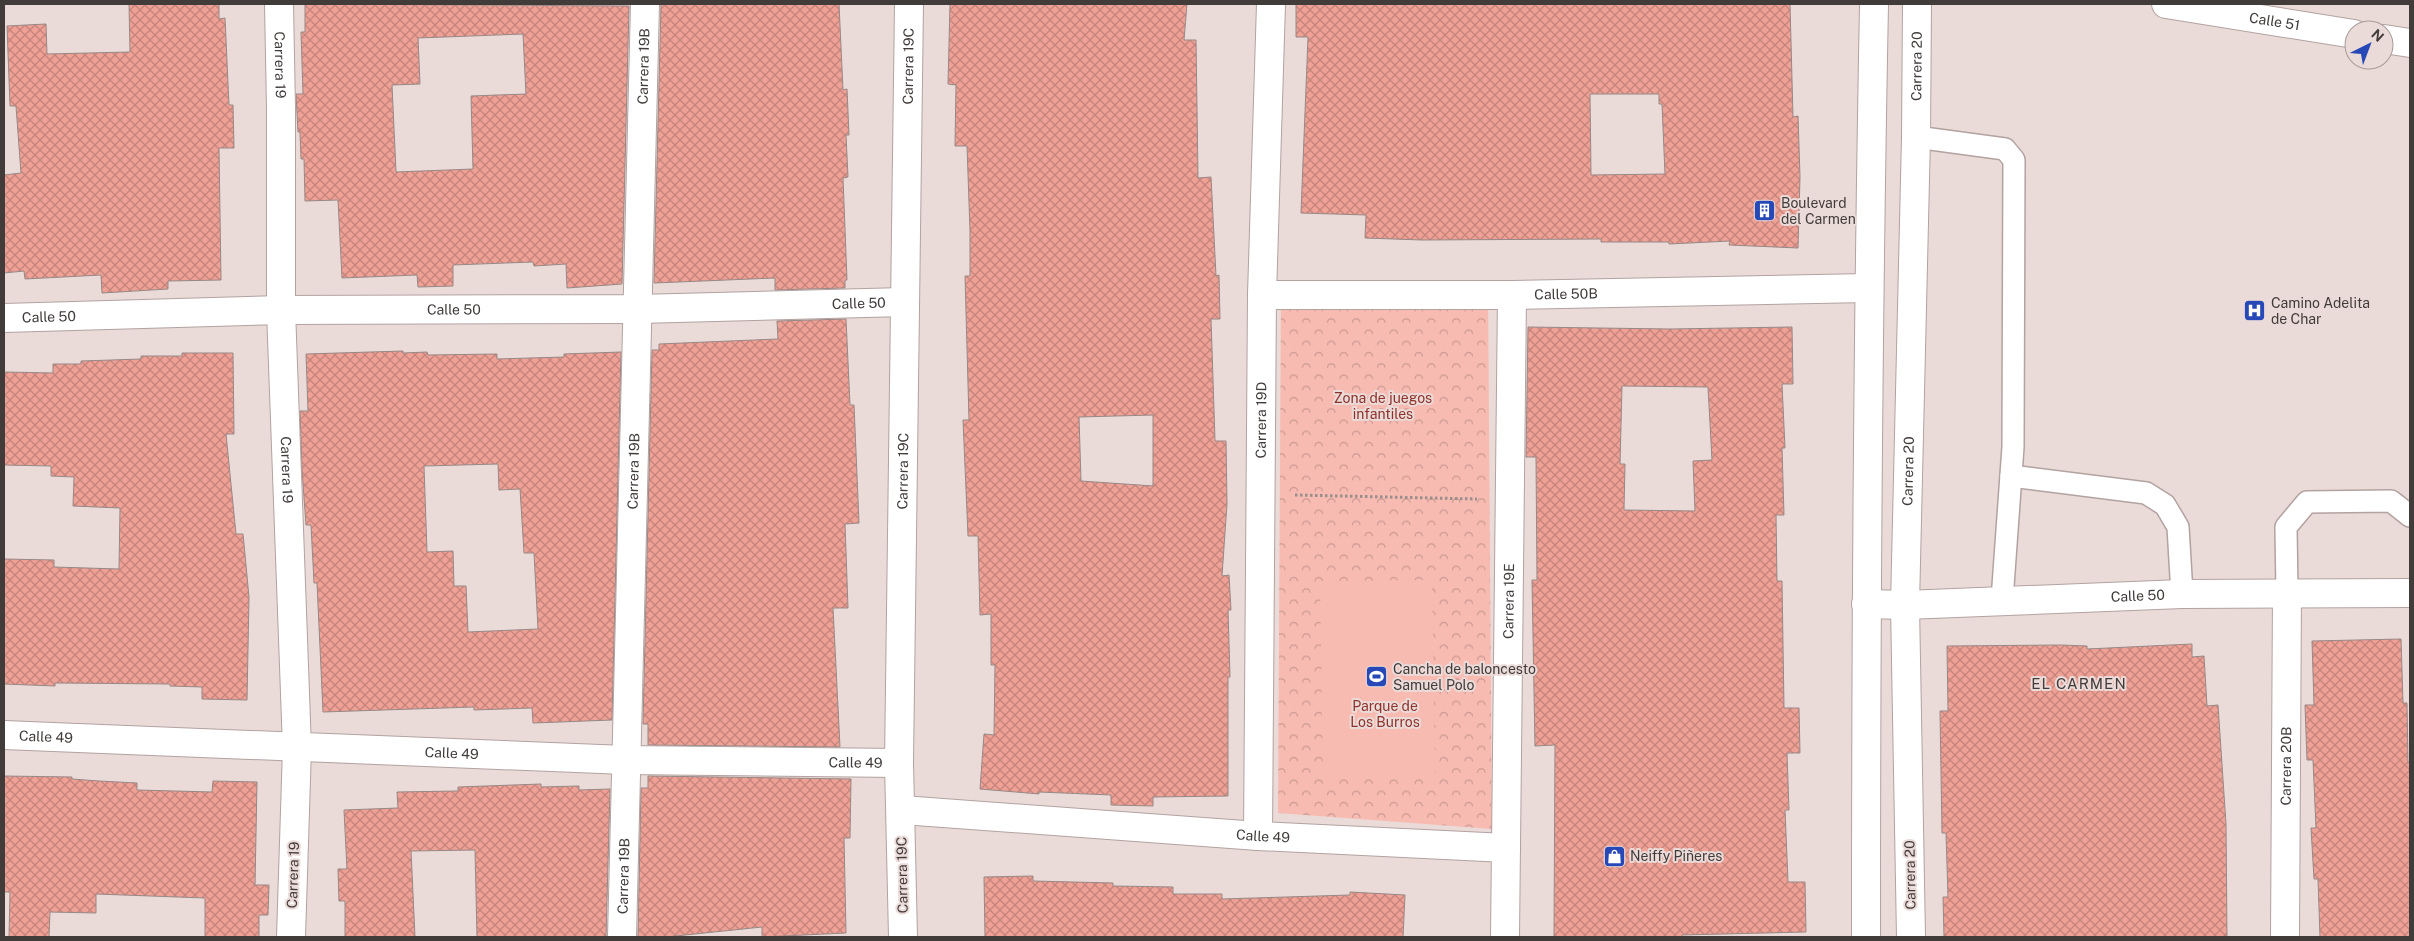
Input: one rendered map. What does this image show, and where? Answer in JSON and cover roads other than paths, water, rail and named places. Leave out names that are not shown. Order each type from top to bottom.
[{"type":"street","name":"Carrera 19","points":[[279,4],[281,310],[297,748],[291,937]]},
{"type":"street","name":"Carrera 19B","points":[[622,937],[645,4]]},
{"type":"street","name":"Carrera 19C","points":[[903,937],[900,763],[908,4]]},
{"type":"street","name":"Carrera 19D","points":[[1258,836],[1262,296],[1271,4]]},
{"type":"street","points":[[1866,937],[1868,288],[1874,4]]},
{"type":"street","name":"Carrera 20","points":[[1911,937],[1905,605],[1916,137],[1917,4]]},
{"type":"street","name":"Calle 51","points":[[2166,4],[2344,32]]},
{"type":"street","points":[[2394,41],[2410,44]]},
{"type":"street","name":"Calle 50B","points":[[1262,296],[1512,295],[1868,288]]},
{"type":"street","name":"Carrera 19E","points":[[1505,937],[1512,295]]},
{"type":"street","name":"Calle 50","points":[[4,318],[281,310],[638,310],[904,302]]},
{"type":"street","name":"Carrera 20B","points":[[2285,937],[2287,593]]},
{"type":"street","name":"Calle 50","points":[[1866,604],[1905,605],[2182,594],[2410,593]]},
{"type":"street","name":"Calle 49","points":[[4,735],[625,760],[900,763]]},
{"type":"street","name":"Calle 49","points":[[902,810],[1258,836],[1506,848]]},
{"type":"lane","points":[[1916,137],[2006,149],[2014,160],[2011,476],[2002,600]]},
{"type":"lane","points":[[2011,476],[2146,493],[2165,505],[2178,527],[2182,594]]},
{"type":"lane","points":[[2287,593],[2286,527],[2308,502],[2391,501],[2410,516]]},
{"type":"place","name":"Boulevard del Carmen","points":[[1765,211]]},
{"type":"place","name":"Camino Adelita de Char","points":[[2255,311]]},
{"type":"place","name":"Cancha de baloncesto Samuel Polo","points":[[1377,677]]},
{"type":"place","name":"Neiffy Piñeres","points":[[1614,856]]},
{"type":"district","name":"EL CARMEN","points":[[2079,684]]},
{"type":"park label","name":"Zona de juegos infantiles","points":[[1383,406]]},
{"type":"park label","name":"Parque de Los Burros","points":[[1385,714]]}]
